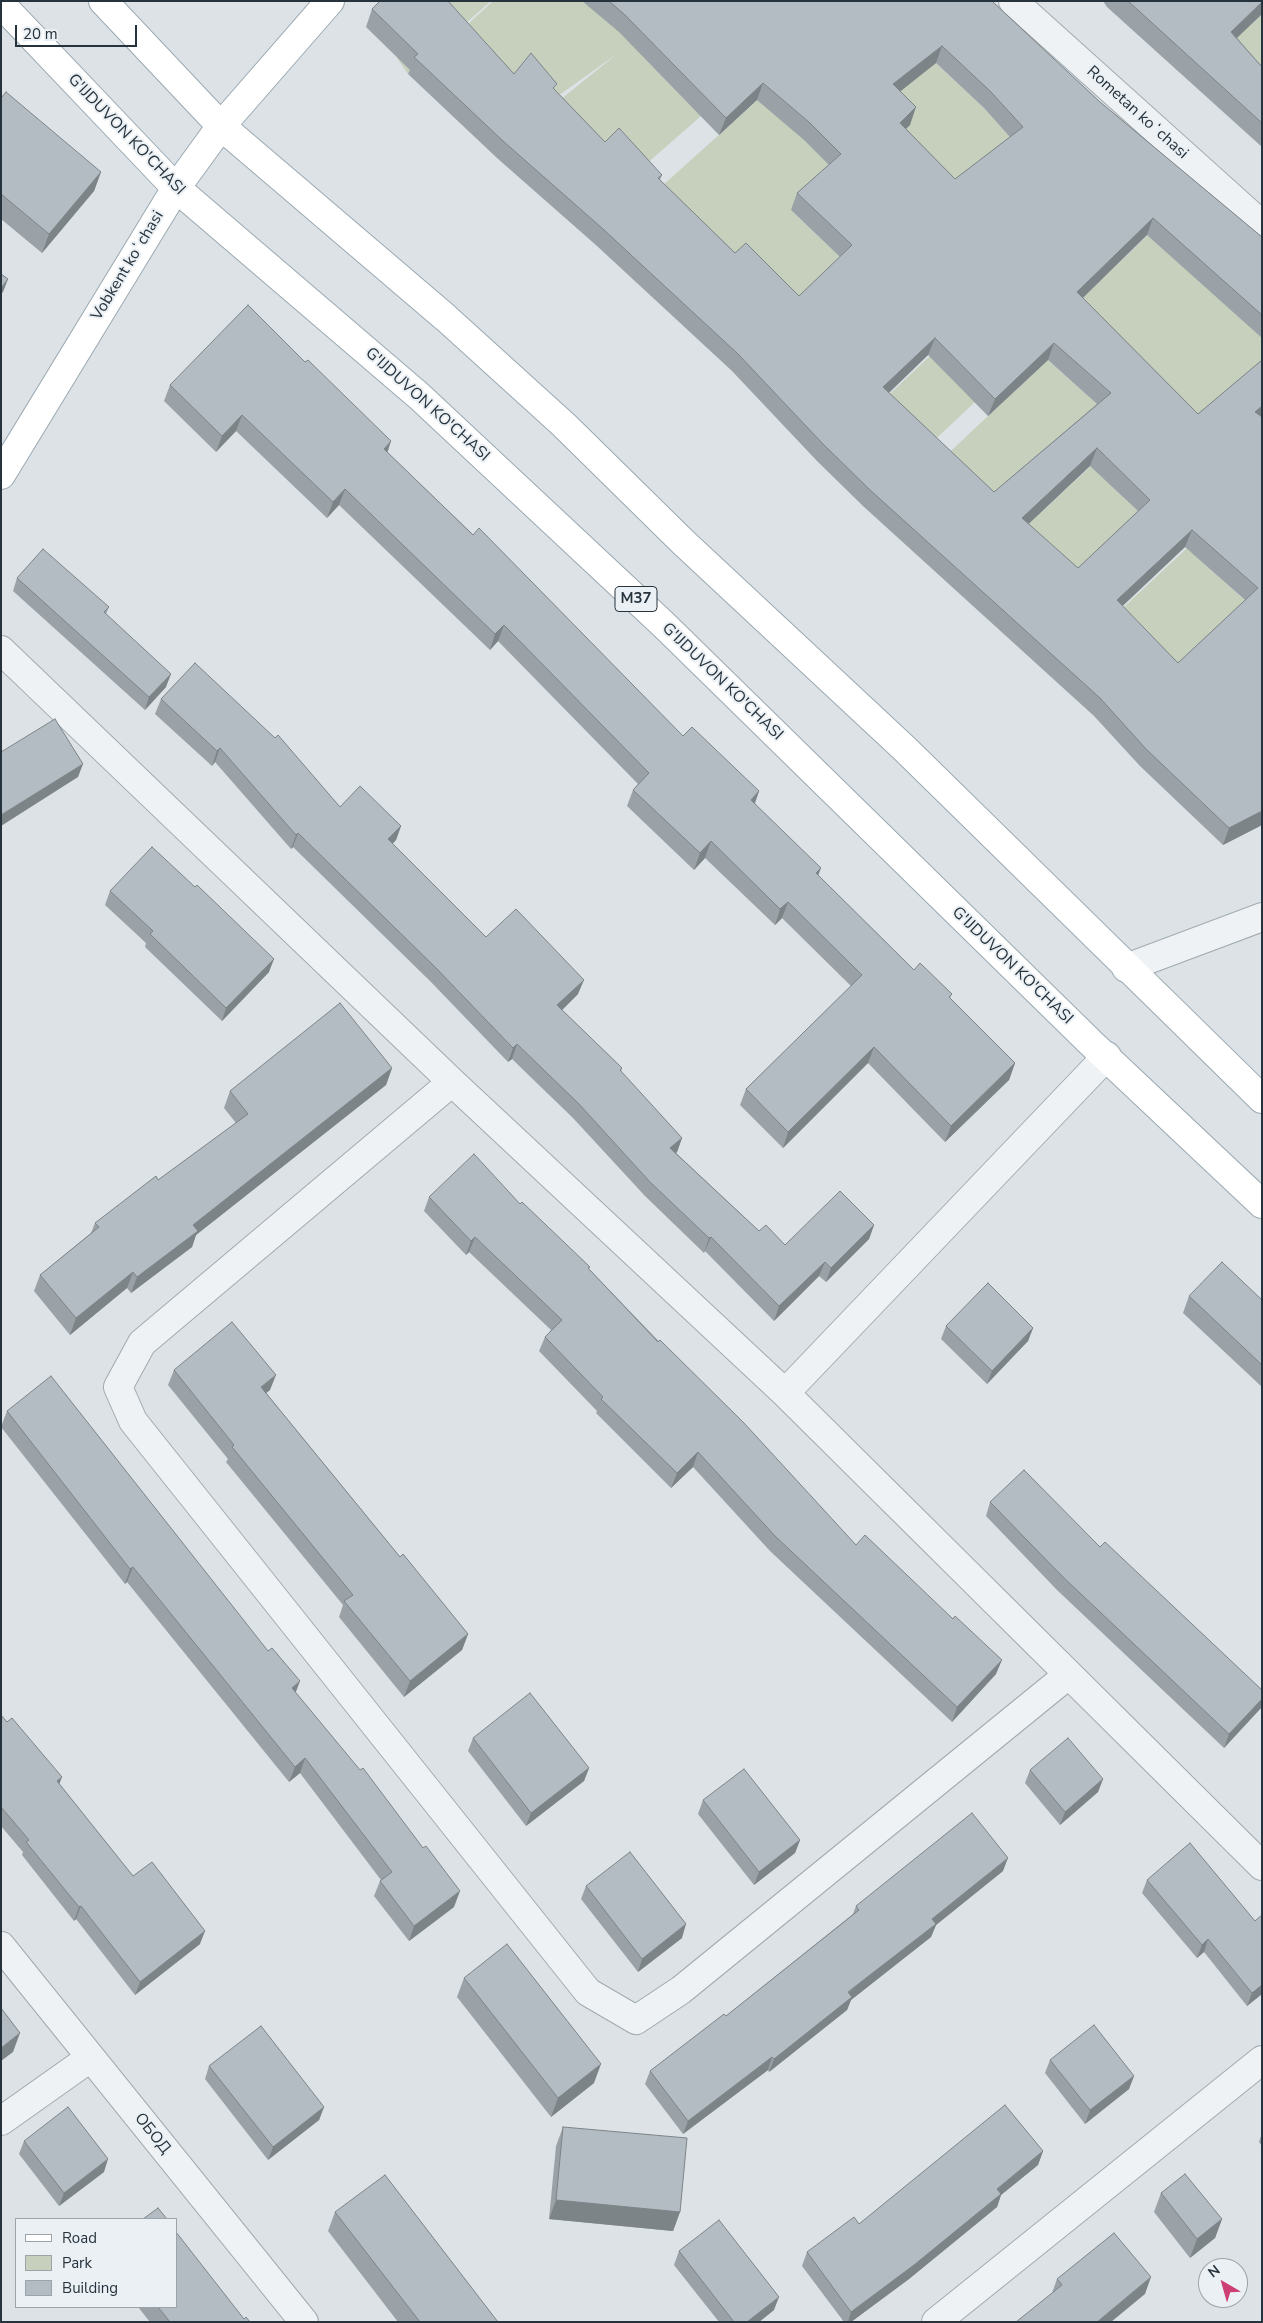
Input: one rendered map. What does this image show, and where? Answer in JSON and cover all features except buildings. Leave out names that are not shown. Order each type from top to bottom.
[{"type":"main road","points":[[102,1],[221,126],[446,318],[564,425],[683,542],[905,750],[1262,1099]]},
{"type":"main road","name":"Vobkent koʻchasi","points":[[1,475],[176,188],[221,126],[330,1]]},
{"type":"main road","name":"G'IJDUVON KO'CHASI","points":[[1,4],[176,188],[441,416],[664,625],[1092,1044],[1107,1056],[1262,1204]]},
{"type":"street","name":"Rometan koʻchasi","points":[[1013,1],[1262,225]]},
{"type":"street","points":[[1,650],[452,1082],[785,1393],[1262,1866]]},
{"type":"street","points":[[1126,968],[1262,917]]},
{"type":"street","points":[[785,1393],[1107,1056]]},
{"type":"street","points":[[452,1082],[142,1343],[118,1387],[133,1421],[588,1992],[636,2020],[681,1990],[1068,1675]]},
{"type":"street","name":"ОБОД","points":[[1,1946],[304,2322]]},
{"type":"street","points":[[1,2121],[90,2058]]},
{"type":"street","points":[[936,2322],[1262,2060]]},
{"type":"green space","points":[[451,1],[491,1],[408,74],[397,58]]},
{"type":"green space","points":[[493,1],[582,1],[717,102],[637,172],[599,159],[550,108],[618,53],[551,101],[507,91],[456,35]]},
{"type":"green space","points":[[1262,14],[1262,92],[1224,50]]},
{"type":"green space","points":[[912,41],[984,108],[1017,144],[946,205],[894,140],[910,125],[887,102]]},
{"type":"green space","points":[[760,98],[837,169],[793,212],[846,263],[792,313],[652,195]]},
{"type":"green space","points":[[1149,234],[1262,337],[1262,402],[1191,431],[1069,311]]},
{"type":"green space","points":[[1033,347],[1104,410],[988,509],[938,463],[1020,386]]},
{"type":"green space","points":[[930,356],[975,402],[924,450],[878,405]]},
{"type":"green space","points":[[1091,466],[1144,517],[1072,585],[1016,536]]},
{"type":"green space","points":[[1187,548],[1251,606],[1172,680],[1111,619]]}]
